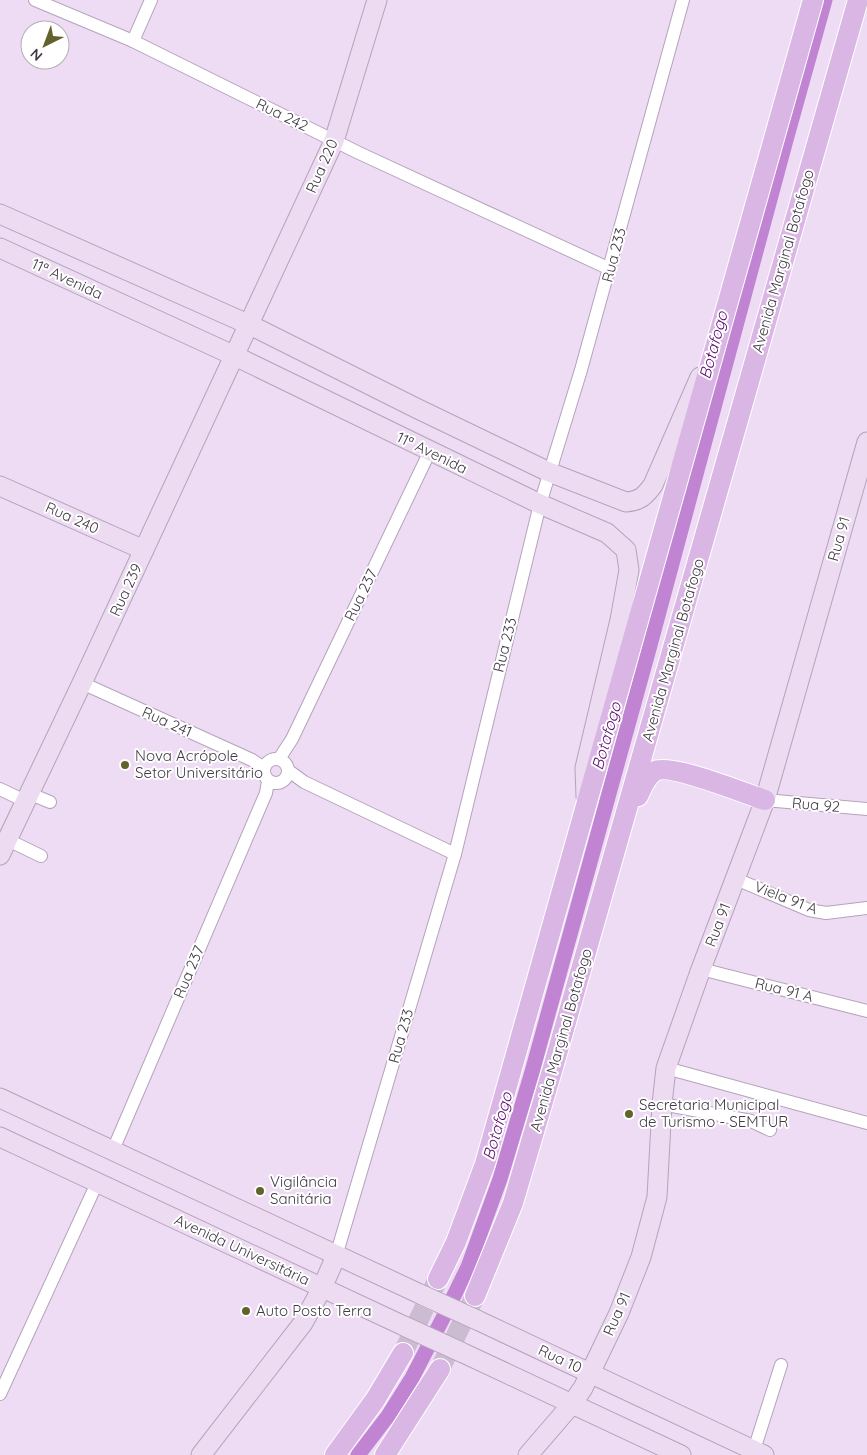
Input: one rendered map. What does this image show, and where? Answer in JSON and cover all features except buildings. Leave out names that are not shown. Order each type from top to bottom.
[{"type":"main road","name":"Rua 220","points":[[250,325],[334,141],[377,0]]},
{"type":"main road","points":[[438,1278],[456,1242],[485,1164],[813,0]]},
{"type":"main road","name":"Avenida Marginal Botafogo","points":[[475,1296],[513,1203],[599,911],[858,0]]},
{"type":"main road","name":"11ª Avenida","points":[[0,214],[250,325],[549,472],[626,502],[637,501],[646,495],[653,485],[716,340]]},
{"type":"main road","name":"11ª Avenida","points":[[0,248],[235,356],[540,504],[607,533],[626,550],[629,570],[620,620],[585,768],[586,805]]},
{"type":"main road","name":"Rua 239","points":[[3,847],[250,325]]},
{"type":"main road","name":"Rua 91","points":[[528,1455],[572,1404],[583,1388],[619,1313],[641,1257],[657,1197],[666,1068],[765,800],[866,452]]},
{"type":"main road","name":"Rua 240","points":[[0,486],[144,550]]},
{"type":"main road","points":[[599,911],[613,887],[636,800],[648,776],[654,771],[664,768],[680,772],[765,800]]},
{"type":"main road","points":[[0,1098],[336,1256]]},
{"type":"main road","name":"Avenida Universitária","points":[[0,1138],[572,1404]]},
{"type":"main road","name":"Rua 10","points":[[336,1256],[477,1320],[759,1453]]},
{"type":"main road","name":"Rua 233","points":[[201,1455],[303,1323],[322,1288],[336,1256]]},
{"type":"main road","points":[[335,1455],[375,1400],[403,1353]]},
{"type":"main road","points":[[386,1455],[440,1369]]},
{"type":"main road","points":[[572,1404],[681,1455]]},
{"type":"street","name":"Rua 242","points":[[34,0],[133,41],[334,141],[610,269]]},
{"type":"street","points":[[133,41],[151,0]]},
{"type":"street","name":"Rua 233","points":[[336,1256],[455,854],[540,504],[610,269],[683,0]]},
{"type":"street","name":"Rua 237","points":[[112,1150],[276,773],[430,451]]},
{"type":"street","name":"Rua 241","points":[[82,683],[252,760],[276,773],[304,782],[455,854]]},
{"type":"street","points":[[0,789],[50,802]]},
{"type":"street","name":"Rua 92","points":[[765,800],[867,809]]},
{"type":"street","points":[[3,847],[41,856]]},
{"type":"street","name":"Viela 91 A","points":[[736,879],[809,910],[826,913],[867,908]]},
{"type":"street","name":"Rua 91 A","points":[[701,969],[867,1011]]},
{"type":"street","points":[[666,1068],[867,1123]]},
{"type":"street","points":[[662,1104],[752,1121],[767,1128]]},
{"type":"street","points":[[0,1394],[97,1183]]},
{"type":"street","points":[[759,1453],[781,1365]]},
{"type":"waterway","name":"Botafogo","points":[[358,1455],[388,1416],[412,1378],[443,1318],[468,1267],[500,1179],[532,1072],[649,649],[825,0]]},
{"type":"tunnel","points":[[403,1353],[436,1283]]},
{"type":"tunnel","points":[[440,1369],[475,1296]]},
{"type":"place","name":"Nova Acrópole Setor Universitário","points":[[125,765]]},
{"type":"place","name":"Secretaria Municipal de Turismo - SEMTUR","points":[[629,1114]]},
{"type":"place","name":"Vigilância Sanitária","points":[[260,1191]]},
{"type":"place","name":"Auto Posto Terra","points":[[246,1311]]}]
